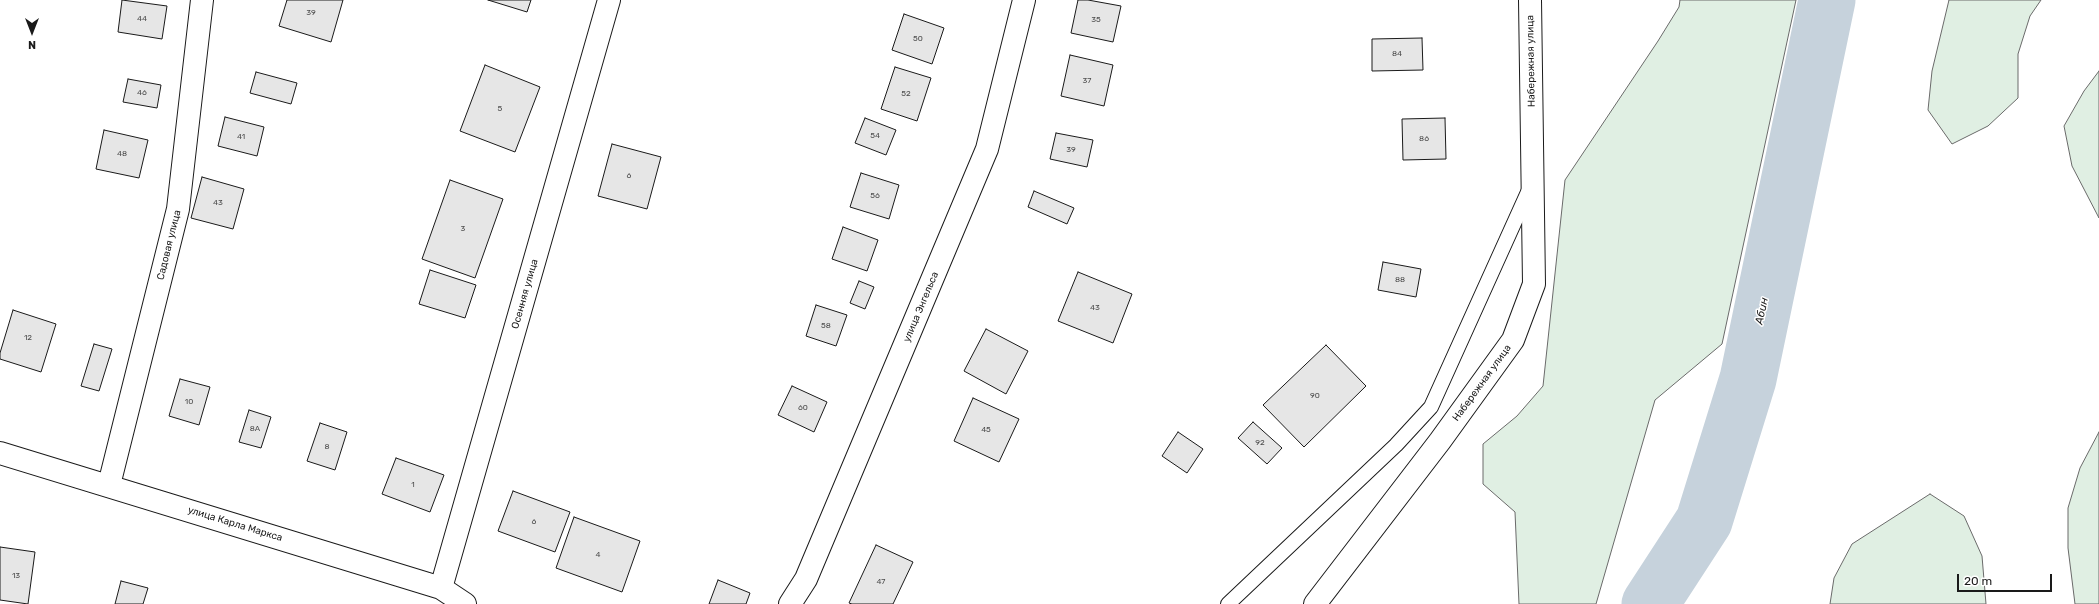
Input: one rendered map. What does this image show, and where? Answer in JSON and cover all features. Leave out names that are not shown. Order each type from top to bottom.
[{"type":"street","name":"Садовая улица","points":[[109,485],[178,209],[202,0]]},
{"type":"street","name":"Осенняя улица","points":[[442,588],[609,0]]},
{"type":"street","name":"улица Энгельса","points":[[790,604],[806,579],[987,149],[1024,0]]},
{"type":"street","name":"Набережная улица","points":[[1315,604],[1440,441],[1514,340],[1534,284],[1530,0]]},
{"type":"street","name":"улица Карла Маркса","points":[[0,453],[109,485],[442,588],[465,604]]},
{"type":"lane","points":[[1228,604],[1396,445],[1431,407],[1533,182]]},
{"type":"green space","points":[[1680,0],[1796,0],[1722,344],[1655,400],[1596,604],[1519,604],[1515,512],[1483,484],[1483,444],[1517,416],[1543,386],[1565,180],[1658,41],[1679,7]]},
{"type":"green space","points":[[1949,0],[2041,0],[2030,16],[2018,54],[2018,98],[1988,126],[1952,144],[1928,110],[1932,71]]},
{"type":"green space","points":[[2099,71],[2099,218],[2072,166],[2064,126],[2084,91]]},
{"type":"green space","points":[[2099,432],[2099,604],[2075,604],[2068,548],[2068,508],[2080,468]]},
{"type":"green space","points":[[1930,494],[1964,516],[1982,556],[1986,604],[1830,604],[1834,578],[1852,544]]},
{"type":"building","points":[[122,0],[167,6],[162,39],[118,32]]},
{"type":"building","points":[[287,0],[343,0],[331,42],[279,26]]},
{"type":"building","points":[[488,0],[531,0],[527,12]]},
{"type":"building","points":[[1078,0],[1088,0],[1121,6],[1113,42],[1071,33]]},
{"type":"building","points":[[904,14],[944,28],[932,64],[892,50]]},
{"type":"building","points":[[1422,38],[1423,70],[1372,71],[1372,39]]},
{"type":"building","points":[[1070,55],[1113,65],[1104,106],[1061,96]]},
{"type":"building","points":[[485,65],[540,87],[515,152],[460,131]]},
{"type":"building","points":[[895,67],[931,78],[917,121],[881,109]]},
{"type":"building","points":[[256,72],[297,83],[291,104],[250,93]]},
{"type":"building","points":[[128,79],[161,85],[157,108],[123,102]]},
{"type":"building","points":[[225,117],[264,127],[257,156],[218,146]]},
{"type":"building","points":[[865,118],[896,130],[886,155],[855,143]]},
{"type":"building","points":[[1445,118],[1446,159],[1403,160],[1402,119]]},
{"type":"building","points":[[104,130],[148,140],[139,178],[96,169]]},
{"type":"building","points":[[1056,133],[1093,140],[1087,167],[1050,159]]},
{"type":"building","points":[[612,144],[661,157],[647,209],[598,196]]},
{"type":"building","points":[[861,173],[899,185],[889,219],[850,207]]},
{"type":"building","points":[[202,177],[244,189],[233,229],[191,218]]},
{"type":"building","points":[[450,180],[503,199],[475,278],[422,259]]},
{"type":"building","points":[[1034,191],[1074,208],[1067,224],[1028,207]]},
{"type":"building","points":[[843,227],[878,240],[867,271],[832,259]]},
{"type":"building","points":[[1383,262],[1421,269],[1416,297],[1378,290]]},
{"type":"building","points":[[430,270],[476,285],[465,318],[419,304]]},
{"type":"building","points":[[1078,272],[1132,294],[1113,343],[1058,321]]},
{"type":"building","points":[[859,281],[874,287],[865,309],[850,303]]},
{"type":"building","points":[[816,305],[847,315],[836,346],[806,336]]},
{"type":"building","points":[[13,310],[56,324],[41,372],[0,359],[0,353]]},
{"type":"building","points":[[986,329],[1028,351],[1006,394],[964,371]]},
{"type":"building","points":[[94,344],[112,349],[99,391],[81,386]]},
{"type":"building","points":[[1326,345],[1366,386],[1304,447],[1263,405]]},
{"type":"building","points":[[180,379],[210,387],[199,425],[169,416]]},
{"type":"building","points":[[792,386],[827,402],[814,432],[778,415]]},
{"type":"building","points":[[973,398],[1019,419],[999,462],[954,441]]},
{"type":"building","points":[[249,410],[271,417],[261,448],[239,442]]},
{"type":"building","points":[[1253,422],[1282,448],[1267,464],[1238,438]]},
{"type":"building","points":[[320,423],[347,432],[335,470],[307,461]]},
{"type":"building","points":[[1178,432],[1203,449],[1187,473],[1162,456]]},
{"type":"building","points":[[396,458],[444,475],[430,512],[382,494]]},
{"type":"building","points":[[513,491],[570,512],[555,552],[498,531]]},
{"type":"building","points":[[574,517],[640,541],[622,592],[556,568]]},
{"type":"building","points":[[876,545],[913,562],[893,604],[849,603]]},
{"type":"building","points":[[0,547],[35,552],[28,604],[0,600]]},
{"type":"building","points":[[718,580],[750,593],[746,604],[709,604]]},
{"type":"building","points":[[121,581],[148,588],[143,604],[115,604]]},
{"type":"waterway","name":"Абин","points":[[1650,604],[1704,521],[1748,379],[1827,0]]}]
